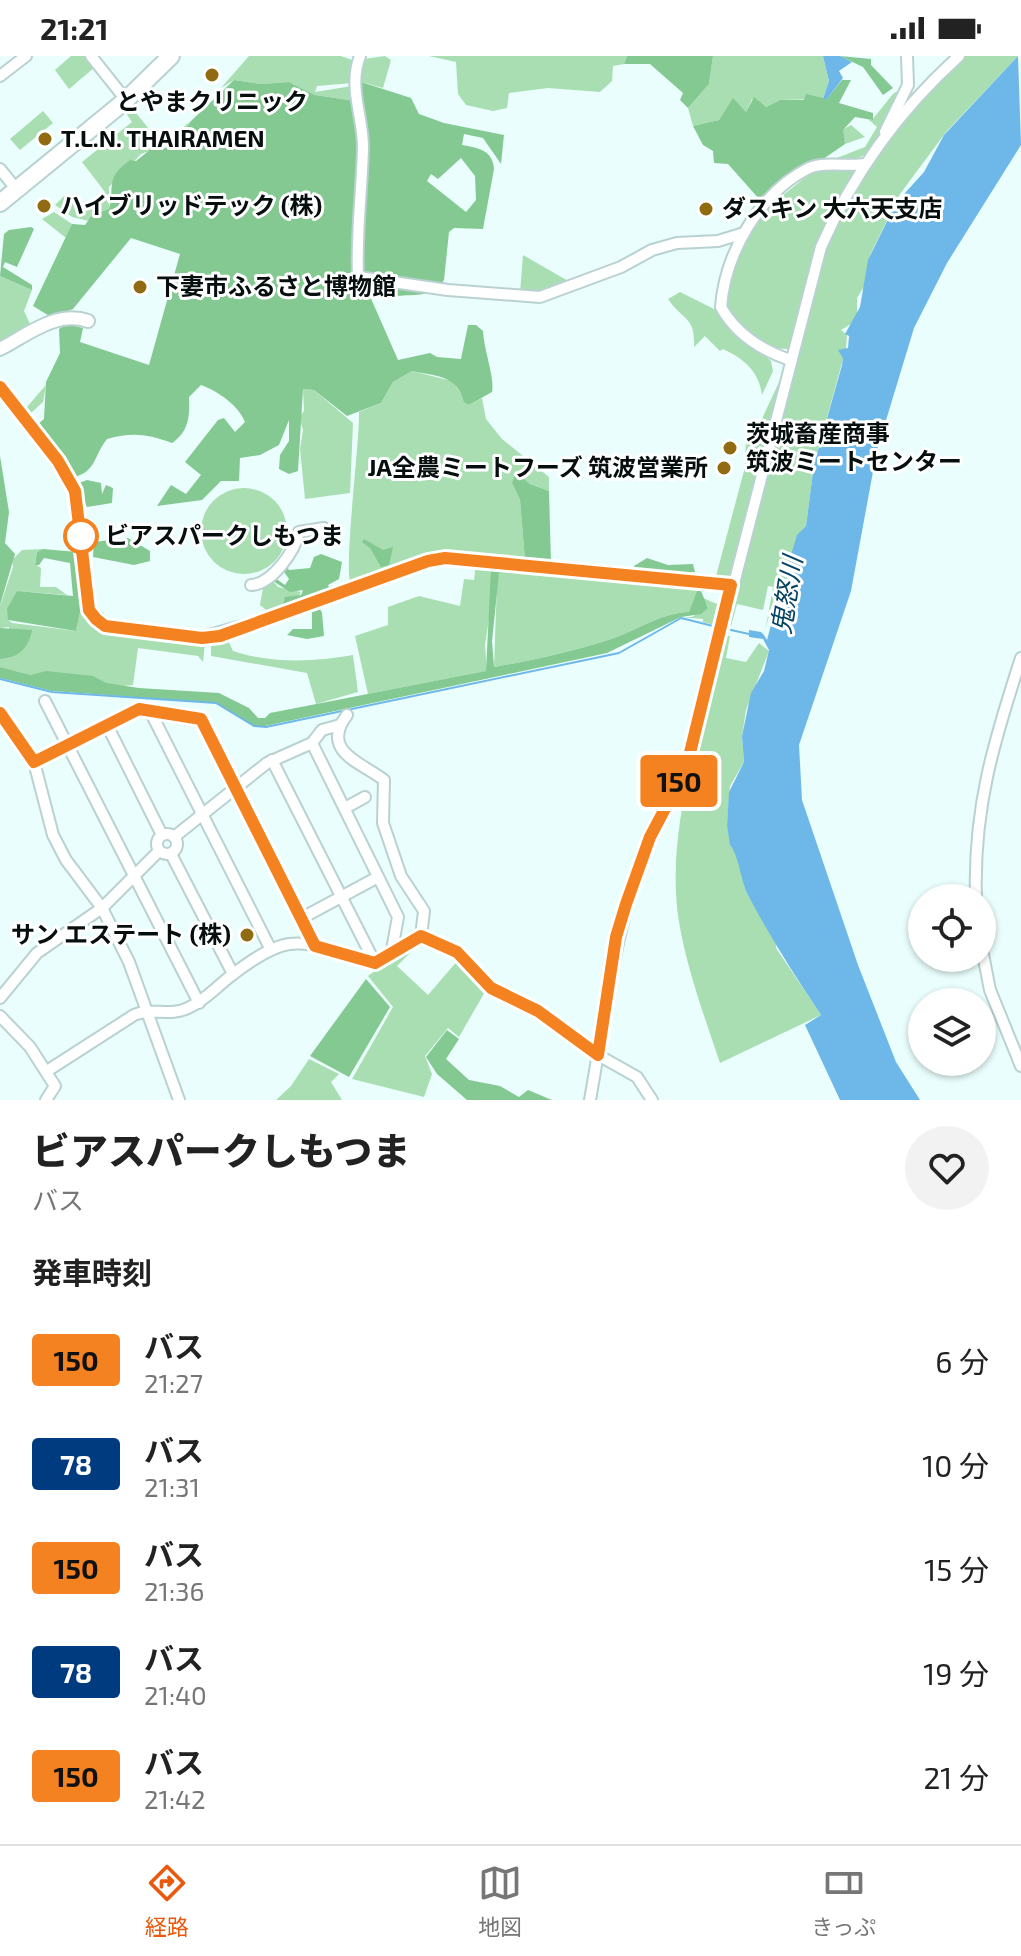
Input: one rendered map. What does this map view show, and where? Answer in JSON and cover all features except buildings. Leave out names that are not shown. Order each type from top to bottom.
[{"type":"main road","points":[[0,203],[126,100],[171,56]]},
{"type":"street","points":[[0,76],[26,56]]},
{"type":"street","points":[[91,56],[126,100]]},
{"type":"street","points":[[360,56],[355,70],[363,145],[355,228],[358,277],[448,290],[540,297],[621,267],[652,250],[677,243],[718,241],[744,233]]},
{"type":"street","points":[[886,134],[885,128],[908,85],[907,56]]},
{"type":"street","points":[[590,1100],[622,915],[650,837],[686,769],[731,585],[821,247],[865,164],[886,134],[959,56]]},
{"type":"street","points":[[790,360],[768,353],[751,341],[729,322],[721,307],[722,291],[744,233],[761,207],[809,168],[865,164]]},
{"type":"street","points":[[0,169],[17,190]]},
{"type":"street","points":[[0,349],[62,317],[74,316],[88,321]]},
{"type":"street","points":[[0,387],[58,461],[75,491],[89,610],[105,626],[202,638],[256,623],[428,561],[445,558],[731,585]]},
{"type":"street","points":[[251,585],[266,582],[293,546],[299,532],[324,528]]},
{"type":"street","points":[[975,884],[974,845],[987,766],[1021,658]]},
{"type":"street","points":[[45,701],[199,1003]]},
{"type":"street","points":[[34,762],[139,709],[201,719],[315,946]]},
{"type":"street","points":[[150,711],[270,948]]},
{"type":"street","points":[[0,713],[34,762],[53,835],[66,860],[102,908],[148,1010],[179,1100]]},
{"type":"street","points":[[347,715],[340,725],[339,742],[354,763],[384,780],[383,823],[401,876],[424,911],[421,936]]},
{"type":"street","points":[[107,725],[162,835]]},
{"type":"street","points":[[162,835],[174,837],[272,760],[312,743],[322,730],[340,725]]},
{"type":"street","points":[[312,743],[398,917],[391,955]]},
{"type":"street","points":[[272,760],[375,963]]},
{"type":"street","points":[[345,808],[365,797]]},
{"type":"street","points":[[162,835],[157,842],[233,974]]},
{"type":"street","points":[[0,998],[37,953],[102,908],[165,852],[177,846],[174,837]]},
{"type":"street","points":[[302,918],[378,877]]},
{"type":"street","points":[[421,936],[457,952],[491,988],[538,1011],[598,1055],[637,1077],[652,1100]]},
{"type":"street","points":[[47,1071],[134,1015],[148,1010],[181,1011],[199,1003],[270,948],[286,942],[315,946],[375,963],[421,936]]},
{"type":"street","points":[[986,972],[990,990],[1021,1066]]},
{"type":"street","points":[[0,1016],[24,1039],[47,1071],[55,1086],[46,1100]]},
{"type":"green space","points":[[71,56],[86,56],[95,67],[69,89],[55,70]]},
{"type":"green space","points":[[249,56],[341,56],[355,61],[352,83],[317,86],[315,92],[352,86],[355,101],[315,95],[289,82],[261,84],[234,80],[221,88]]},
{"type":"green space","points":[[385,56],[391,60],[383,88],[358,81],[364,59]]},
{"type":"green space","points":[[429,56],[627,56],[624,64],[613,66],[612,81],[600,92],[548,88],[509,93],[507,108],[493,111],[466,105],[458,94],[456,62]]},
{"type":"green space","points":[[627,56],[713,56],[709,84],[688,108],[680,100],[683,93],[650,64],[624,64]]},
{"type":"green space","points":[[713,56],[823,56],[829,81],[823,99],[780,100],[766,107],[752,99],[746,112],[733,99],[719,120],[693,126],[688,108],[709,84]]},
{"type":"green space","points":[[840,56],[871,59],[871,65],[893,88],[883,95],[863,67]]},
{"type":"green space","points":[[964,56],[1018,56],[946,132],[900,194],[870,255],[865,285],[857,298],[857,314],[851,324],[841,330],[847,335],[846,348],[814,465],[806,526],[797,536],[786,577],[765,632],[773,587],[768,586],[763,610],[737,604],[731,626],[726,625],[805,317],[830,232],[893,132]]},
{"type":"green space","points":[[234,80],[261,84],[289,82],[315,95],[355,101],[358,81],[411,98],[419,114],[444,123],[504,135],[501,164],[483,138],[464,134],[462,145],[488,154],[494,169],[483,229],[454,228],[449,232],[444,280],[440,286],[417,295],[397,296],[391,291],[381,293],[373,289],[369,294],[398,360],[430,353],[437,357],[461,359],[468,325],[476,325],[483,331],[492,392],[469,405],[451,382],[412,371],[393,382],[381,403],[347,416],[314,390],[303,389],[298,471],[289,474],[279,469],[280,455],[289,441],[289,420],[279,445],[260,455],[240,458],[239,481],[221,481],[202,500],[157,506],[171,485],[186,494],[201,475],[185,462],[218,420],[224,418],[235,432],[245,422],[227,400],[201,385],[189,397],[187,423],[178,439],[172,443],[140,435],[125,435],[107,439],[91,467],[74,477],[37,425],[44,419],[46,382],[60,353],[59,329],[66,324],[83,328],[80,342],[149,365],[180,254],[131,238],[73,309],[51,317],[33,306],[72,224],[85,225],[92,215],[109,209],[112,182],[117,172],[130,160],[136,161],[151,149],[165,148],[177,141],[192,120]],"holes":[[[461,158],[475,176],[476,200],[466,212],[427,181],[431,174],[438,179]]]},
{"type":"green space","points":[[842,80],[851,80],[839,103],[873,113],[873,120],[855,117],[843,130],[845,144],[765,199],[760,200],[728,164],[714,163],[713,151],[703,145],[693,126],[719,120],[733,98],[746,112],[754,97],[766,107],[780,100],[804,100],[806,94],[827,99]]},
{"type":"green space","points":[[905,86],[886,128],[870,151],[846,162],[829,161],[865,147],[877,127],[868,119],[872,120],[893,94]]},
{"type":"green space","points":[[132,108],[162,145],[192,120],[177,141],[141,154],[109,187],[109,209],[92,215],[89,221],[72,217],[55,205],[66,194],[81,212],[105,192],[82,162],[132,122],[126,113]]},
{"type":"green space","points":[[43,111],[53,123],[20,150],[10,139]]},
{"type":"green space","points":[[851,125],[865,137],[845,144],[842,130]]},
{"type":"green space","points":[[815,170],[857,170],[818,242],[788,349],[767,348],[739,327],[726,310],[725,295],[746,236],[764,210]]},
{"type":"green space","points":[[54,212],[72,224],[66,238],[42,219]]},
{"type":"green space","points":[[34,229],[17,267],[5,262],[3,267],[32,285],[32,290],[0,276],[4,234],[9,230]]},
{"type":"green space","points":[[523,255],[570,282],[538,293],[520,293]]},
{"type":"green space","points":[[0,276],[32,290],[24,311],[30,324],[0,342]]},
{"type":"green space","points":[[680,292],[716,310],[733,330],[771,361],[773,371],[762,395],[754,373],[738,357],[723,349],[720,351],[705,336],[694,347],[691,325],[668,299]]},
{"type":"green space","points":[[412,371],[452,381],[469,405],[482,398],[486,419],[502,439],[549,477],[549,491],[530,484],[517,473],[512,483],[520,500],[525,560],[444,553],[413,560],[385,575],[351,584],[349,555],[359,412],[381,403],[393,382]]},
{"type":"green space","points":[[781,378],[729,577],[715,580],[745,467],[746,441],[753,438]]},
{"type":"green space","points":[[46,385],[43,402],[30,414],[13,397],[27,407]]},
{"type":"green space","points":[[303,389],[314,390],[353,423],[350,493],[305,499],[300,449],[303,430],[299,417],[304,411]]},
{"type":"green space","points":[[0,456],[9,512],[5,543],[15,554],[0,605]]},
{"type":"green space","points":[[516,472],[530,484],[549,491],[551,563],[525,560],[520,500],[512,483]]},
{"type":"green space","points":[[87,480],[101,483],[102,494],[106,485],[113,488],[112,503],[87,507],[76,484]]},
{"type":"green space","points":[[236,488],[252,488],[275,500],[284,514],[287,531],[284,548],[275,562],[252,574],[236,574],[220,567],[208,555],[201,539],[201,523],[208,507],[220,495]]},
{"type":"green space","points":[[128,538],[150,551],[150,561],[134,565],[93,557],[94,542]]},
{"type":"green space","points":[[364,539],[383,550],[393,547],[389,565],[381,567],[370,548],[362,542]]},
{"type":"green space","points":[[43,549],[37,552],[35,564],[41,568],[40,587],[56,587],[67,595],[17,591],[8,620],[12,623],[76,631],[80,611],[84,611],[102,629],[205,642],[203,662],[198,656],[138,648],[133,685],[122,686],[31,675],[0,667],[0,659],[9,658],[9,627],[0,628],[0,606],[13,567],[12,560],[22,550]]},
{"type":"green space","points":[[43,549],[77,552],[84,611],[80,612],[76,631],[8,620],[7,609],[17,591],[73,596],[70,563],[44,558],[39,565],[35,565],[37,552]]},
{"type":"green space","points":[[321,554],[342,562],[339,579],[328,585],[332,593],[319,597],[315,594],[287,608],[283,605],[285,597],[301,595],[303,590],[290,592],[273,581],[275,578],[285,585],[289,579],[282,569],[286,565],[289,570],[310,568],[314,557]]},
{"type":"green space","points":[[647,558],[668,565],[693,564],[695,572],[683,575],[635,572],[634,566]]},
{"type":"green space","points":[[476,564],[497,565],[485,645],[487,671],[368,694],[355,636],[388,625],[388,607],[419,596],[460,606],[464,579],[474,580]]},
{"type":"green space","points":[[497,565],[590,576],[499,573],[492,641],[494,667],[585,647],[660,618],[689,612],[699,586],[708,608],[701,614],[681,617],[607,653],[265,726],[254,726],[216,703],[52,691],[0,678],[0,667],[31,675],[46,671],[93,676],[106,683],[139,688],[219,693],[249,708],[258,718],[265,718],[270,713],[486,671],[491,570]]},
{"type":"green space","points":[[499,573],[701,584],[689,612],[660,618],[585,647],[494,667],[497,583]]},
{"type":"green space","points":[[272,580],[278,587],[301,592],[294,605],[270,613],[260,605],[263,588]]},
{"type":"green space","points":[[703,598],[724,607],[719,626],[703,622],[703,619],[681,617],[692,617],[708,607]]},
{"type":"green space","points":[[318,605],[322,613],[324,636],[307,639],[287,635],[293,629],[312,629],[312,610]]},
{"type":"green space","points":[[0,628],[32,630],[22,651],[0,659]]},
{"type":"green space","points":[[724,635],[730,636],[726,658],[746,662],[759,643],[769,651],[746,710],[742,736],[744,762],[730,786],[727,824],[747,893],[776,942],[776,948],[821,1015],[720,1063],[687,958],[676,887],[681,814]]},
{"type":"green space","points":[[227,638],[233,651],[263,658],[308,660],[353,655],[358,692],[316,704],[307,673],[211,656],[211,641]]},
{"type":"green space","points":[[419,939],[423,940],[397,966],[428,995],[459,959],[486,990],[459,1037],[448,1028],[425,1056],[432,1074],[424,1097],[352,1079],[393,1007],[368,976]]},
{"type":"green space","points":[[366,979],[390,1007],[349,1077],[310,1056]]},
{"type":"green space","points":[[447,1030],[459,1039],[446,1059],[469,1080],[500,1086],[519,1097],[528,1090],[552,1100],[467,1100],[437,1074],[426,1057]]},
{"type":"green space","points":[[309,1059],[339,1074],[331,1082],[342,1100],[276,1100],[291,1086]]},
{"type":"water","points":[[823,56],[840,56],[852,62],[839,71],[843,78],[827,99],[823,99],[829,81]]},
{"type":"water","name":"鬼怒川","points":[[1018,56],[1021,145],[947,263],[914,328],[877,450],[851,591],[799,745],[802,800],[858,965],[896,1062],[920,1100],[840,1100],[805,1025],[821,1015],[748,895],[730,845],[727,825],[729,792],[744,762],[742,736],[751,693],[764,671],[769,650],[763,639],[749,637],[749,630],[761,632],[766,637],[780,591],[789,585],[785,575],[797,535],[806,526],[814,465],[842,365],[843,358],[838,350],[848,348],[849,336],[845,334],[860,307],[868,260],[896,203],[924,172],[944,135]]},
{"type":"pier","points":[[785,579],[790,581],[789,585],[780,591],[767,640],[764,635],[771,608]]},
{"type":"waterway","points":[[0,679],[52,692],[216,703],[254,726],[266,727],[619,653],[681,618],[713,626]]},
{"type":"waterway","points":[[731,630],[749,634]]},
{"type":"bus line","name":"150","points":[[0,387],[66,472],[75,491],[89,610],[105,626],[202,638],[220,636],[428,561],[445,558],[731,585],[686,769],[650,837],[616,937],[598,1055],[538,1011],[491,988],[457,952],[439,941],[421,936],[375,963],[315,946],[201,719],[139,709],[34,762],[0,713]]},
{"type":"place","name":"とやまクリニック","points":[[212,75]]},
{"type":"place","name":"T.L.N. THAIRAMEN","points":[[45,139]]},
{"type":"place","name":"ハイブリッドテック (株)","points":[[44,206]]},
{"type":"place","name":"ダスキン 大六天支店","points":[[706,209]]},
{"type":"place","name":"下妻市ふるさと博物館","points":[[140,287]]},
{"type":"place","name":"茨城畜産商事 筑波ミートセンター","points":[[730,448]]},
{"type":"place","name":"JA全農ミートフーズ 筑波営業所","points":[[724,468]]},
{"type":"place","name":"ビアスパークしもつま","points":[[81,536]]},
{"type":"place","name":"サン エステート (株)","points":[[247,935]]}]
